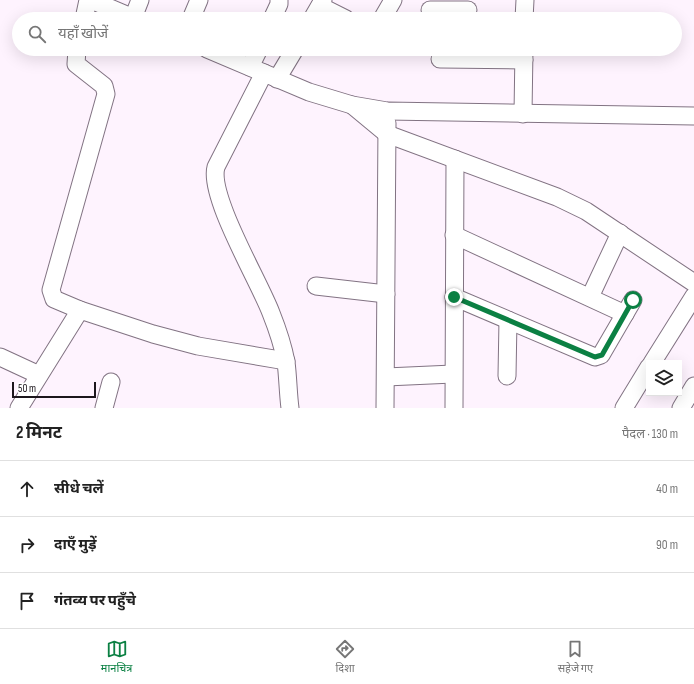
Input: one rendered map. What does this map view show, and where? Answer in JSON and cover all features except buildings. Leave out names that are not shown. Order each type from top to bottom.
[{"type":"street","points":[[86,12],[89,0],[120,12]]},
{"type":"street","points":[[137,12],[140,0]]},
{"type":"street","points":[[194,12],[199,0]]},
{"type":"street","points":[[275,12],[279,0]]},
{"type":"street","points":[[386,12],[393,0]]},
{"type":"street","points":[[524,12],[525,0]]},
{"type":"street","points":[[318,8],[328,12]]},
{"type":"street","points":[[430,10],[468,10]]},
{"type":"street","points":[[77,56],[76,64],[104,86],[106,94],[51,290],[54,299],[80,310],[153,334],[198,346],[286,362]]},
{"type":"street","points":[[224,56],[309,92],[352,105],[387,111],[694,116]]},
{"type":"street","points":[[260,56],[264,73]]},
{"type":"street","points":[[286,56],[264,73],[216,166],[214,179],[219,196],[243,254],[262,290],[271,314],[286,362],[290,408]]},
{"type":"street","points":[[440,59],[456,56]]},
{"type":"street","points":[[523,114],[524,56]]},
{"type":"street","points":[[352,105],[387,134],[557,197],[586,211],[694,283]]},
{"type":"street","points":[[385,408],[387,111]]},
{"type":"street","points":[[454,408],[455,159]]},
{"type":"street","points":[[590,297],[620,233]]},
{"type":"street","points":[[454,235],[590,297],[629,307],[602,355],[595,357],[454,297]]},
{"type":"street","points":[[316,286],[386,294]]},
{"type":"street","points":[[654,360],[694,296]]},
{"type":"street","points":[[19,408],[38,374],[80,310]]},
{"type":"street","points":[[507,376],[508,320]]},
{"type":"street","points":[[0,357],[38,374]]},
{"type":"street","points":[[624,408],[646,373]]},
{"type":"street","points":[[386,377],[453,374]]},
{"type":"street","points":[[104,408],[111,382]]},
{"type":"street","points":[[680,408],[694,386]]},
{"type":"route","points":[[454,297],[595,357],[602,355],[633,300]]}]
